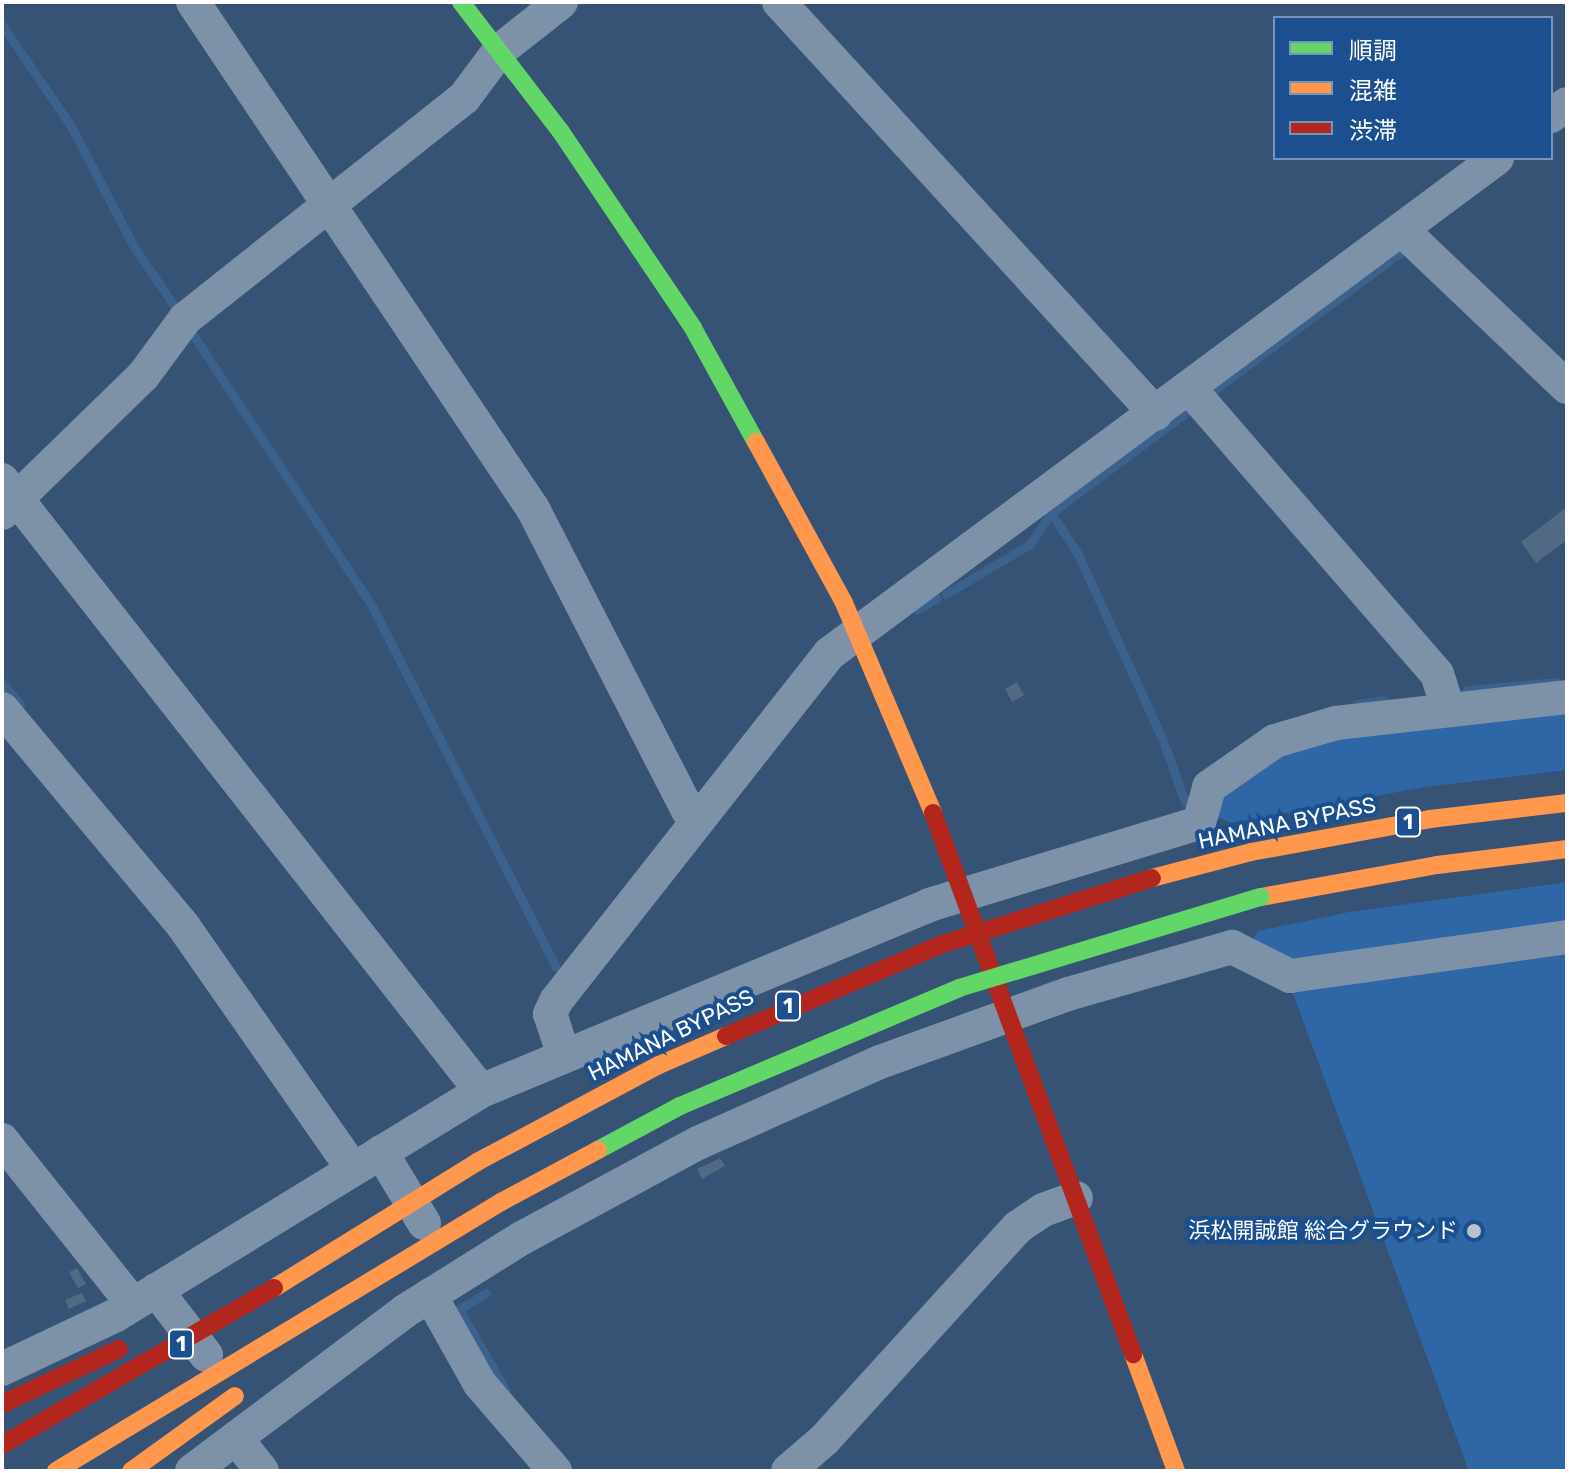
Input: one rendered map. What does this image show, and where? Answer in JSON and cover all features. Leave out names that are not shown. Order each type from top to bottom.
[{"type":"main road","points":[[461,2],[606,196],[693,328],[772,463],[857,632],[908,746],[964,893],[1176,1471]]},
{"type":"main road","name":"HAMANA BYPASS","points":[[2,1445],[568,1112],[752,1021],[1041,911],[1251,852],[1430,819],[1567,803]]},
{"type":"main road","name":"1","points":[[56,1471],[589,1152],[771,1063],[1055,955],[1261,897],[1437,865],[1567,849]]},
{"type":"main road","points":[[218,1298],[358,1236]]},
{"type":"main road","points":[[287,1354],[382,1275]]},
{"type":"main road","points":[[155,1330],[191,1311]]},
{"type":"main road","points":[[2,1404],[131,1343]]},
{"type":"main road","points":[[131,1471],[251,1384]]},
{"type":"street","points":[[193,2],[533,509],[688,810],[699,818]]},
{"type":"street","points":[[481,1091],[7,498],[143,376],[185,319],[464,98],[499,51],[561,2]]},
{"type":"street","points":[[779,2],[1156,414]]},
{"type":"street","points":[[564,1056],[550,1014],[556,1001],[829,654],[1190,389],[1494,160]]},
{"type":"street","points":[[1402,230],[1567,387]]},
{"type":"street","points":[[1190,389],[1437,674],[1448,708]]},
{"type":"street","points":[[1232,947],[1199,823],[1209,787],[1275,741],[1336,723],[1567,697]]},
{"type":"street","points":[[2,709],[184,927],[458,1277]]},
{"type":"street","points":[[2,1369],[144,1297],[481,1091],[831,942],[964,893],[1199,823]]},
{"type":"street","points":[[192,1471],[458,1277],[698,1143],[880,1062],[1008,1014],[1232,947],[1290,976],[1567,937]]},
{"type":"street","points":[[2,1140],[144,1297],[247,1430],[262,1471]]},
{"type":"street","points":[[788,1471],[824,1440],[1018,1227],[1043,1210],[1076,1198]]},
{"type":"street","points":[[430,1295],[480,1384],[555,1471]]},
{"type":"shaded area","points":[[1567,711],[1567,770],[1425,787],[1231,823],[1215,816],[1220,795],[1255,767],[1309,743]]},
{"type":"shaded area","points":[[1567,882],[1567,923],[1291,962],[1252,941],[1258,931],[1349,912]]},
{"type":"shaded area","name":"浜松開誠館 総合グラウンド","points":[[1567,951],[1567,1471],[1469,1471],[1292,991]]},
{"type":"building","points":[[1567,507],[1567,540],[1536,563],[1521,542]]},
{"type":"building","points":[[1017,682],[1024,695],[1012,702],[1005,689]]},
{"type":"building","points":[[720,1158],[725,1166],[702,1179],[697,1169]]},
{"type":"building","points":[[77,1268],[86,1284],[78,1288],[69,1272]]},
{"type":"building","points":[[82,1293],[86,1301],[69,1309],[65,1300]]},
{"type":"waterway","points":[[2,25],[71,126],[134,247],[176,308]]},
{"type":"waterway","points":[[1209,394],[1405,249]]},
{"type":"waterway","points":[[192,333],[371,604],[556,967]]},
{"type":"waterway","points":[[946,594],[1030,544],[1051,513],[1191,409]]},
{"type":"waterway","points":[[1051,513],[1078,554],[1162,738],[1185,802]]},
{"type":"waterway","points":[[917,610],[937,598]]},
{"type":"waterway","points":[[1467,690],[1556,682]]},
{"type":"waterway","points":[[2,683],[20,704]]},
{"type":"waterway","points":[[1356,704],[1384,700]]},
{"type":"waterway","points":[[486,1293],[459,1309],[506,1391]]},
{"type":"traffic: fast","points":[[461,2],[561,132],[693,328],[756,442]]},
{"type":"traffic: fast","points":[[598,1150],[680,1106],[959,988],[1261,897]]},
{"type":"traffic: slow","points":[[756,442],[844,603],[933,813]]},
{"type":"traffic: slow","points":[[1251,852],[1430,819],[1567,803]]},
{"type":"traffic: slow","points":[[1261,897],[1437,865],[1567,849]]},
{"type":"traffic: slow","points":[[1152,878],[1251,852]]},
{"type":"traffic: slow","points":[[274,1288],[477,1162],[659,1065],[726,1036]]},
{"type":"traffic: slow","points":[[56,1471],[501,1202],[598,1150]]},
{"type":"traffic: slow","points":[[1133,1354],[1176,1471]]},
{"type":"traffic: slow","points":[[131,1471],[235,1396]]},
{"type":"traffic: jam","points":[[933,813],[1133,1354]]},
{"type":"traffic: jam","points":[[726,1036],[943,944],[1152,878]]},
{"type":"traffic: jam","points":[[2,1445],[274,1288]]},
{"type":"traffic: jam","points":[[2,1404],[119,1349]]},
{"type":"place","name":"浜松開誠館 総合グラウンド","points":[[1474,1231]]}]
